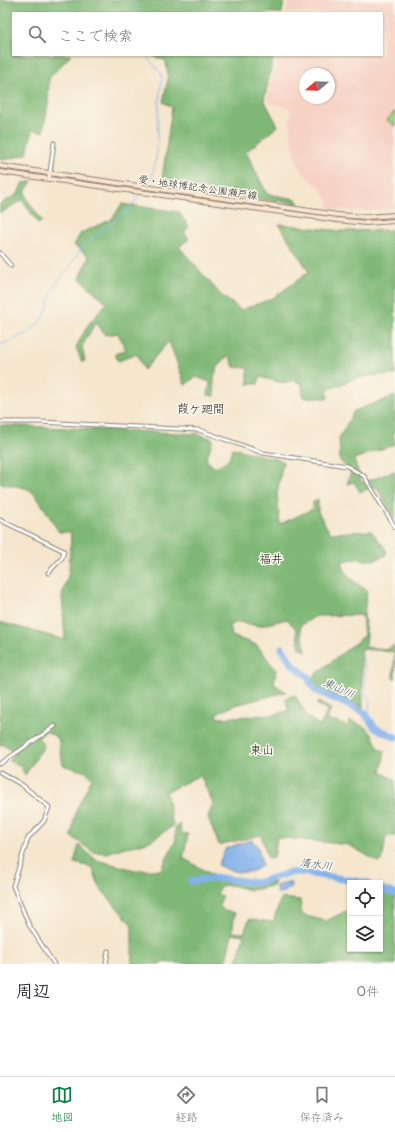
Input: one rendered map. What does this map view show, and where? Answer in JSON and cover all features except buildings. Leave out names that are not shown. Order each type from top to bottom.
[{"type":"main road","name":"愛・地球博記念公園瀬戸線","points":[[0,166],[338,215],[366,217],[395,216]]},
{"type":"main road","name":"愛・地球博記念公園瀬戸線","points":[[0,172],[337,220],[366,223],[395,221]]},
{"type":"street","points":[[49,179],[54,143]]},
{"type":"street","points":[[0,253],[11,266]]},
{"type":"street","points":[[0,422],[39,422],[199,430],[263,453],[347,466],[364,476],[395,527]]},
{"type":"street","points":[[0,520],[64,551],[62,558],[48,573]]},
{"type":"street","points":[[0,764],[55,726]]},
{"type":"street","points":[[0,772],[22,785],[49,807],[44,822],[28,838],[13,886],[29,925],[54,964]]},
{"type":"street","points":[[106,964],[108,951]]},
{"type":"shaded area","points":[[289,0],[395,0],[395,209],[365,211],[329,209],[328,201],[320,187],[305,176],[297,162],[291,136],[291,109],[267,101],[277,56],[383,56],[383,12],[286,12]]},
{"type":"green space","points":[[0,0],[284,0],[282,12],[12,12],[12,56],[70,56],[49,78],[48,104],[43,132],[32,130],[27,154],[8,159],[0,159]]},
{"type":"green space","points":[[154,56],[274,56],[264,100],[278,126],[246,152],[267,194],[296,199],[299,204],[236,196],[162,180],[172,107],[163,102],[168,79],[166,61]]},
{"type":"green space","points":[[395,111],[395,126],[387,120]]},
{"type":"green space","points":[[32,181],[25,192],[28,201],[42,221],[39,224],[22,200],[0,213],[0,204],[18,194],[22,184]]},
{"type":"green space","points":[[122,204],[179,212],[189,227],[184,232],[189,239],[179,247],[221,295],[241,310],[273,298],[309,272],[279,224],[341,231],[395,230],[395,375],[373,375],[351,380],[327,389],[328,398],[303,397],[302,384],[293,380],[283,383],[260,377],[258,384],[248,384],[248,368],[234,367],[229,355],[215,373],[215,396],[208,395],[210,382],[196,377],[185,385],[169,341],[144,370],[137,354],[118,361],[115,354],[126,350],[118,333],[105,335],[96,322],[82,346],[85,361],[82,362],[76,347],[88,325],[107,303],[80,279],[89,256],[74,245],[81,233],[112,219]]},
{"type":"green space","points":[[395,396],[395,433],[393,433],[395,444],[354,459],[362,483],[395,471],[395,519],[376,486],[360,492],[354,482],[347,484],[351,472],[340,461],[339,438],[354,411]]},
{"type":"green space","points":[[0,425],[198,434],[213,439],[206,460],[215,468],[229,459],[232,448],[283,461],[277,494],[280,524],[313,509],[313,502],[318,499],[318,512],[330,533],[371,531],[385,548],[387,554],[376,559],[354,559],[342,562],[345,571],[351,579],[367,590],[364,615],[367,635],[365,647],[387,649],[395,645],[395,652],[361,649],[363,707],[316,687],[311,678],[364,636],[362,615],[316,616],[300,626],[306,651],[300,648],[296,629],[287,619],[259,626],[239,622],[230,625],[232,636],[257,645],[276,670],[274,684],[286,692],[235,705],[216,714],[218,718],[272,715],[288,711],[286,698],[295,695],[307,717],[320,726],[328,710],[316,704],[318,702],[331,709],[327,719],[334,723],[336,721],[347,727],[350,721],[365,727],[374,737],[378,749],[385,751],[381,772],[395,780],[395,836],[386,836],[382,861],[378,862],[349,845],[277,837],[274,858],[268,858],[261,835],[219,845],[208,817],[213,804],[200,775],[166,792],[173,826],[150,841],[107,853],[93,852],[71,836],[76,811],[92,778],[86,772],[63,765],[58,738],[46,731],[38,738],[44,746],[25,775],[21,767],[9,761],[15,753],[2,744],[0,746],[0,622],[65,640],[62,596],[69,572],[71,532],[59,532],[36,496],[28,489],[0,483]]},
{"type":"green space","points":[[395,652],[395,679],[393,678]]},
{"type":"green space","points":[[180,824],[181,833],[188,834],[183,858],[224,882],[257,885],[274,882],[273,886],[250,890],[231,885],[220,886],[217,893],[222,897],[219,905],[224,911],[235,913],[232,932],[244,933],[249,919],[273,922],[281,898],[300,900],[302,915],[326,921],[347,910],[347,952],[383,952],[383,895],[385,893],[395,895],[395,964],[238,964],[237,962],[244,935],[232,934],[226,960],[203,963],[161,962],[160,964],[132,964],[132,925],[100,888],[92,867],[74,863],[79,845],[96,860],[135,870],[161,870],[176,840],[175,827]]},
{"type":"water","points":[[252,840],[258,848],[262,865],[257,869],[241,872],[229,870],[218,865],[226,848]]},
{"type":"water","points":[[290,882],[291,886],[285,892],[277,893],[276,886]]},
{"type":"waterway","points":[[133,0],[139,12]]},
{"type":"waterway","points":[[147,56],[162,75],[158,108],[157,153],[154,170],[147,186]]},
{"type":"waterway","points":[[0,345],[26,334],[37,325],[45,315],[52,291],[84,245],[128,210],[142,193]]},
{"type":"waterway","name":"東山川","points":[[282,648],[293,665],[307,676],[315,690],[364,712],[375,728],[395,737]]},
{"type":"waterway","points":[[362,654],[365,670],[365,695],[371,700],[369,708],[370,718]]},
{"type":"waterway","name":"清水川","points":[[191,881],[220,878],[257,883],[288,873],[300,872],[349,880]]},
{"type":"waterway","name":"清水川","points":[[383,890],[395,894]]},
{"type":"district","name":"葭ケ廻間","points":[[201,409]]},
{"type":"district","name":"福井","points":[[271,559]]},
{"type":"district","name":"東山","points":[[262,750]]}]
